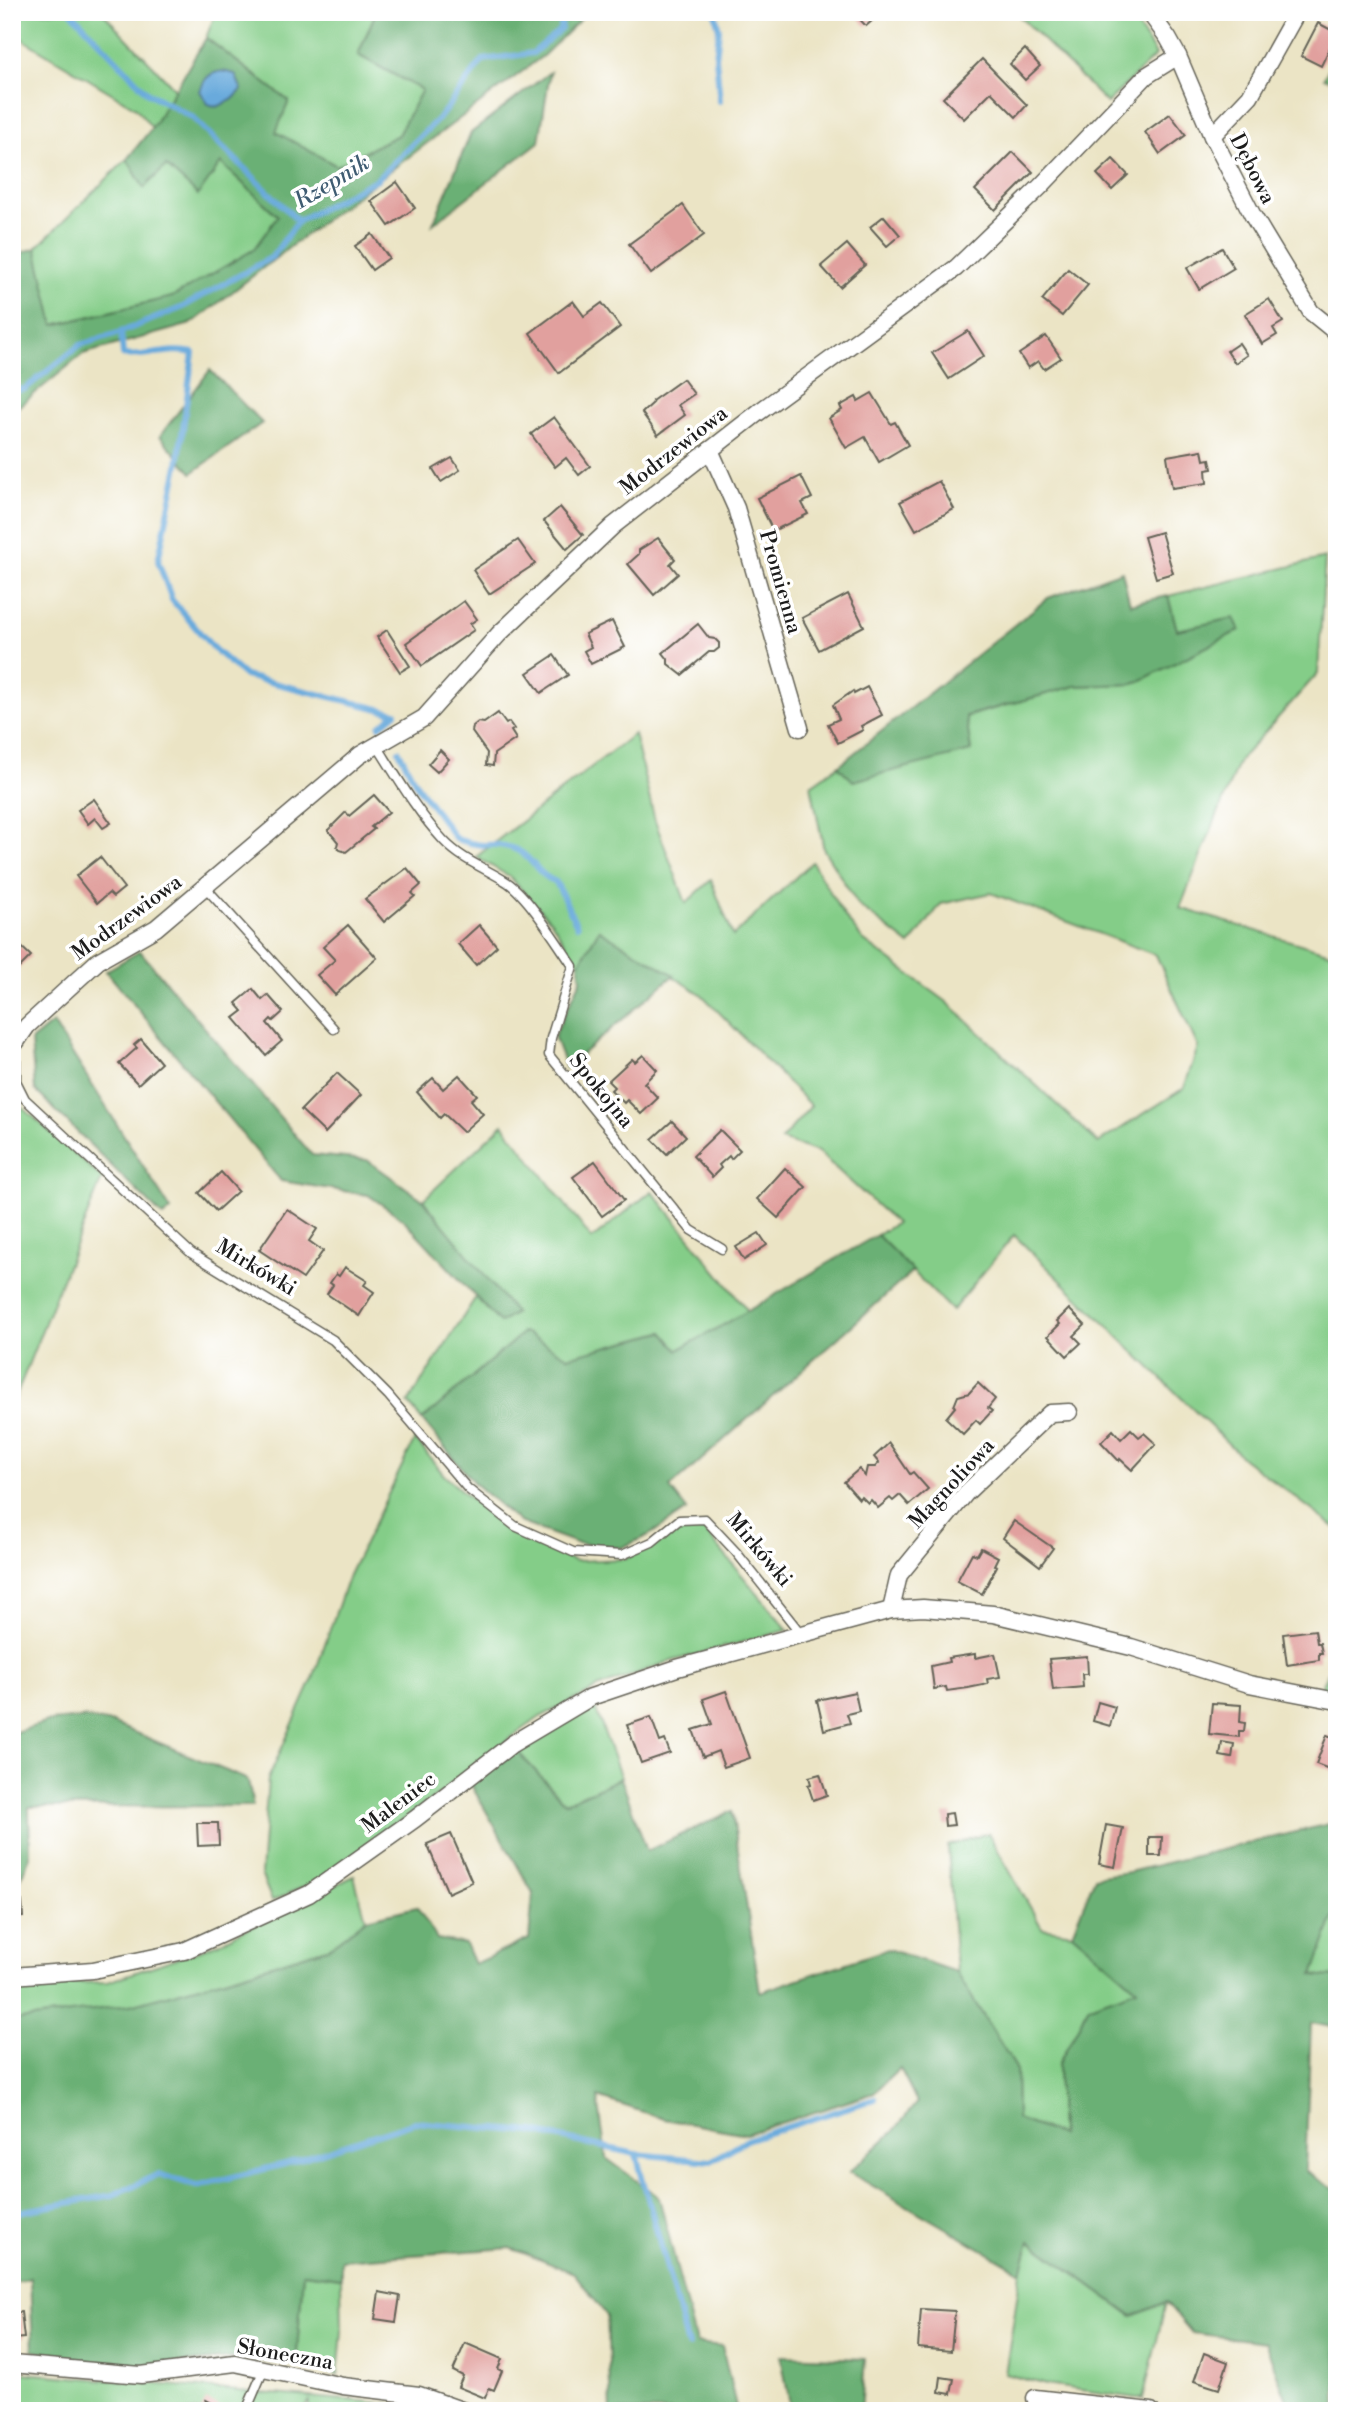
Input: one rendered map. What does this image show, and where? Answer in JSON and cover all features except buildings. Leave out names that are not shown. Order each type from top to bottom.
[{"type":"street","name":"Dębowa","points":[[1149,12],[1178,56],[1212,136],[1252,216],[1311,312],[1337,333]]},
{"type":"street","points":[[1212,136],[1250,96],[1297,12]]},
{"type":"street","name":"Modrzewiowa","points":[[16,1042],[27,1026],[98,961],[156,928],[360,755],[424,718],[499,634],[613,526],[710,450],[956,268],[1040,187],[1146,76],[1178,56]]},
{"type":"street","name":"Promienna","points":[[710,450],[736,508],[800,728]]},
{"type":"street","name":"Magnoliowa","points":[[891,1610],[900,1575],[966,1493],[1051,1413],[1069,1412]]},
{"type":"street","points":[[802,1635],[891,1610],[923,1608],[993,1614],[1131,1647],[1249,1684],[1337,1701]]},
{"type":"street","name":"Maleniec","points":[[12,1976],[93,1970],[184,1951],[309,1894],[415,1819],[512,1744],[591,1697],[677,1668],[802,1635]]},
{"type":"street","name":"Słoneczna","points":[[12,2364],[141,2375],[235,2363],[343,2386],[419,2395],[464,2411]]},
{"type":"street","points":[[1035,2398],[1151,2411]]},
{"type":"lane","name":"Spokojna","points":[[376,744],[410,799],[445,842],[470,863],[508,883],[550,932],[573,966],[551,1038],[549,1055],[691,1230],[722,1249]]},
{"type":"lane","name":"Modrzewiowa","points":[[205,887],[334,1029]]},
{"type":"lane","name":"Mirkówki","points":[[16,1042],[16,1081],[25,1099],[191,1253],[333,1340],[388,1395],[468,1489],[515,1526],[573,1552],[622,1555],[652,1542],[678,1520],[705,1519],[736,1552],[802,1635]]},
{"type":"lane","points":[[246,2411],[265,2368]]},
{"type":"green space","points":[[12,12],[102,12],[175,89],[152,128],[136,108],[12,33]]},
{"type":"green space","points":[[216,12],[376,12],[358,55],[422,90],[398,135],[337,166],[275,132],[289,101],[206,38]]},
{"type":"green space","points":[[376,12],[588,12],[544,55],[191,324],[83,354],[17,408],[12,458],[12,256],[36,248],[54,325],[172,297],[253,250],[278,216],[221,163],[198,195],[166,166],[144,188],[127,159],[152,128],[206,38],[289,101],[276,132],[337,166],[398,135],[422,90],[358,55]]},
{"type":"green space","points":[[1023,12],[1129,12],[1156,55],[1107,103],[1020,17]]},
{"type":"green space","points":[[1337,53],[1337,83],[1324,78]]},
{"type":"green space","points":[[550,72],[539,142],[433,224],[471,133]]},
{"type":"green space","points":[[127,159],[144,188],[166,166],[221,163],[278,216],[253,250],[172,297],[54,325],[36,248]]},
{"type":"green space","points":[[210,370],[262,423],[192,473],[160,436]]},
{"type":"green space","points":[[1325,558],[1318,673],[1239,761],[1180,908],[1337,955],[1337,1529],[1243,1458],[1014,1235],[952,1311],[877,1235],[896,1223],[818,1152],[781,1140],[811,1106],[701,994],[599,930],[579,964],[551,921],[510,877],[476,857],[634,734],[655,821],[686,903],[711,880],[733,936],[812,862],[845,917],[863,940],[947,1002],[1098,1143],[1184,1088],[1198,1047],[1156,955],[991,893],[941,904],[910,945],[859,906],[824,850],[811,785],[838,766],[854,781],[971,750],[965,717],[1075,686],[1134,684],[1234,618],[1177,631],[1168,596]]},
{"type":"green space","points":[[1122,571],[1130,604],[1168,596],[1177,630],[1234,618],[1240,630],[1134,684],[1075,686],[966,716],[971,751],[853,781],[838,766],[1048,598]]},
{"type":"green space","points":[[599,930],[674,975],[566,1068],[554,1036],[581,980],[579,964]]},
{"type":"green space","points":[[140,951],[312,1155],[367,1160],[423,1200],[515,1313],[500,1323],[403,1219],[368,1195],[281,1181],[106,971]]},
{"type":"green space","points":[[53,1023],[171,1210],[163,1217],[35,1090],[31,1041]]},
{"type":"green space","points":[[12,1084],[21,1106],[102,1178],[12,1406]]},
{"type":"green space","points":[[503,1124],[592,1239],[652,1191],[749,1312],[678,1350],[663,1332],[568,1357],[524,1332],[422,1420],[408,1403],[476,1297],[500,1323],[514,1314],[423,1200]]},
{"type":"green space","points":[[877,1235],[913,1271],[670,1488],[687,1510],[649,1535],[621,1548],[576,1543],[519,1522],[475,1484],[422,1420],[524,1332],[568,1357],[663,1332],[678,1350]]},
{"type":"green space","points":[[415,1439],[444,1475],[508,1532],[575,1561],[626,1559],[681,1527],[704,1530],[788,1630],[668,1662],[600,1687],[540,1717],[479,1761],[451,1786],[319,1880],[272,1901],[261,1874],[268,1779],[312,1681],[349,1575]]},
{"type":"green space","points":[[1337,1656],[1337,1691],[1318,1692]]},
{"type":"green space","points":[[593,1702],[621,1778],[565,1803],[516,1750]]},
{"type":"green space","points":[[83,1718],[112,1723],[248,1780],[253,1806],[29,1807],[30,1857],[12,1897],[12,1733],[51,1721]]},
{"type":"green space","points":[[516,1750],[565,1803],[621,1778],[647,1851],[732,1811],[760,1992],[888,1949],[956,1972],[1016,2068],[1017,2119],[1060,2135],[1058,2065],[1089,2006],[1137,1989],[1072,1933],[1095,1877],[1129,1872],[1337,1822],[1337,1907],[1313,1975],[1337,1977],[1337,2028],[1311,2023],[1305,2171],[1337,2191],[1337,2411],[1291,2411],[1265,2342],[1192,2333],[1166,2302],[1133,2316],[1030,2241],[1021,2272],[849,2172],[893,2132],[917,2102],[900,2068],[874,2093],[746,2134],[664,2119],[598,2097],[606,2158],[659,2197],[696,2343],[722,2346],[737,2411],[611,2411],[607,2316],[574,2273],[511,2248],[341,2260],[341,2278],[303,2273],[296,2365],[233,2358],[143,2367],[116,2366],[33,2351],[30,2278],[12,2283],[12,2021],[130,2005],[239,1975],[330,1947],[366,1919],[417,1907],[437,1939],[465,1944],[474,1964],[529,1939],[533,1893],[470,1783]]},
{"type":"green space","points":[[988,1833],[1042,1928],[1072,1933],[1138,1989],[1089,2006],[1058,2065],[1060,2135],[1017,2119],[1016,2068],[956,1972],[948,1846]]},
{"type":"green space","points":[[354,1876],[366,1919],[330,1947],[130,2005],[12,2021],[12,1985],[107,1982],[212,1946]]},
{"type":"green space","points":[[1337,1907],[1337,1977],[1313,1976],[1334,1915]]},
{"type":"green space","points":[[1029,2241],[1133,2316],[1166,2302],[1143,2399],[1046,2385],[1005,2374],[1021,2272]]},
{"type":"green space","points":[[303,2273],[341,2278],[342,2332],[338,2375],[296,2365]]},
{"type":"green space","points":[[781,2356],[865,2359],[861,2411],[791,2411]]},
{"type":"green space","points":[[12,2372],[395,2404],[385,2411],[310,2411],[310,2400],[304,2411],[12,2411]]},
{"type":"water","points":[[223,71],[235,74],[242,90],[232,100],[217,107],[208,104],[200,91],[208,77]]},
{"type":"waterway","points":[[71,12],[148,93],[192,117],[298,221]]},
{"type":"waterway","name":"Rzepnik","points":[[12,391],[25,389],[80,345],[181,308],[272,257],[298,221],[377,179],[440,117],[483,60],[533,53],[561,29],[562,12]]},
{"type":"waterway","points":[[715,12],[719,30],[716,58],[720,101]]},
{"type":"waterway","points":[[121,332],[123,355],[176,351],[193,353],[178,465],[158,561],[172,600],[214,649],[245,676],[396,713],[380,726]]},
{"type":"waterway","points":[[399,751],[416,784],[456,839],[505,846],[522,853],[544,875],[556,882],[577,926]]},
{"type":"waterway","points":[[12,2213],[113,2195],[159,2174],[196,2186],[285,2164],[415,2122],[533,2132],[636,2154],[711,2161],[746,2140],[875,2099]]},
{"type":"waterway","points":[[636,2154],[688,2346]]}]
